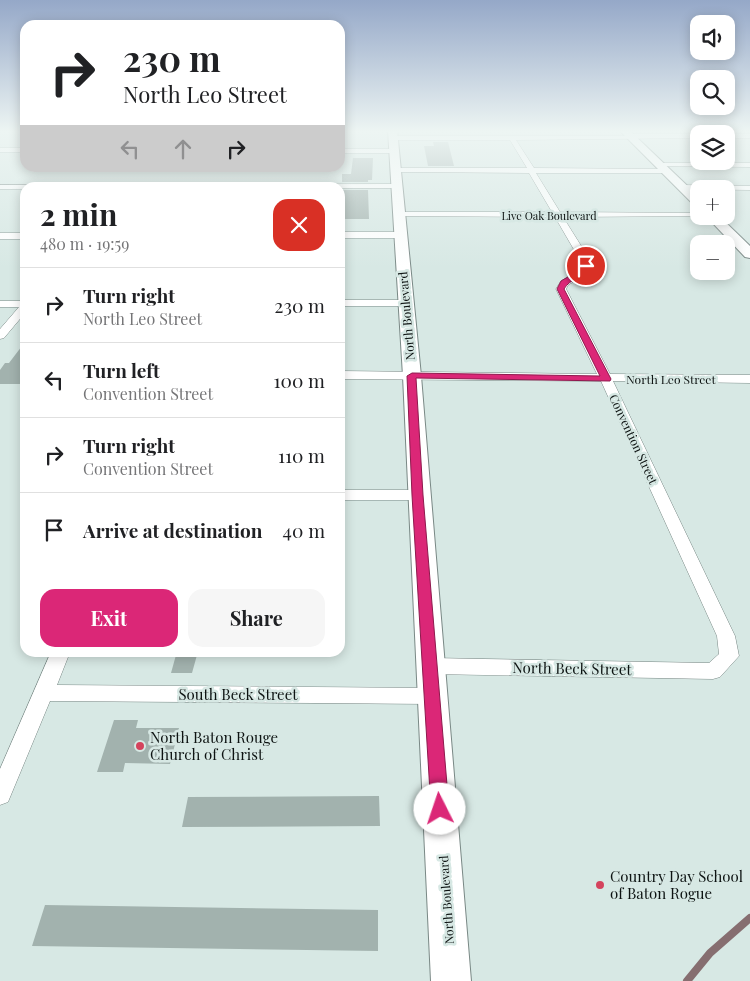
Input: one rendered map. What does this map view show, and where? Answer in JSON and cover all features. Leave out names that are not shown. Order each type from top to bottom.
[{"type":"street","points":[[62,182],[138,176]]},
{"type":"street","name":"North Boulevard","points":[[395,176],[412,376],[418,495],[451,981]]},
{"type":"street","name":"Convention Street","points":[[533,176],[585,260],[584,272],[564,283],[561,289],[606,379],[726,636],[729,656],[713,671]]},
{"type":"street","points":[[671,176],[690,196]]},
{"type":"street","points":[[0,187],[20,185]]},
{"type":"street","points":[[682,188],[750,188]]},
{"type":"street","name":"Live Oak Boulevard","points":[[345,234],[399,225],[556,215],[690,215]]},
{"type":"street","points":[[721,225],[750,254]]},
{"type":"street","points":[[0,236],[20,236]]},
{"type":"street","points":[[345,303],[405,303]]},
{"type":"street","points":[[0,304],[20,305]]},
{"type":"street","points":[[0,336],[20,311]]},
{"type":"street","name":"North Leo Street","points":[[345,375],[750,379]]},
{"type":"street","points":[[345,495],[418,495]]},
{"type":"street","points":[[0,795],[59,657]]},
{"type":"street","name":"North Beck Street","points":[[431,666],[713,671]]},
{"type":"street","name":"South Beck Street","points":[[44,693],[432,696]]},
{"type":"building","points":[[342,176],[372,176],[372,180],[368,180],[368,182],[342,182]]},
{"type":"building","points":[[345,190],[368,190],[369,219],[345,219]]},
{"type":"building","points":[[20,349],[20,384],[0,384],[0,370],[5,363],[9,363]]},
{"type":"building","points":[[175,657],[196,657],[192,673],[171,673]]},
{"type":"building","name":"North Baton Rouge Church of Christ","points":[[114,720],[138,720],[136,728],[179,728],[170,764],[125,763],[123,772],[97,772]]},
{"type":"building","points":[[379,796],[380,826],[182,827],[188,797]]},
{"type":"building","points":[[45,905],[378,910],[378,951],[32,946]]},
{"type":"waterway","points":[[687,981],[710,953],[750,918]]},
{"type":"place","name":"North Baton Rouge Church of Christ","points":[[140,746]]},
{"type":"place","name":"Country Day School of Baton Rogue","points":[[600,885]]},
{"type":"route","points":[[440,809],[418,495],[412,376],[606,379],[561,289],[564,283],[584,272],[586,266]]}]
